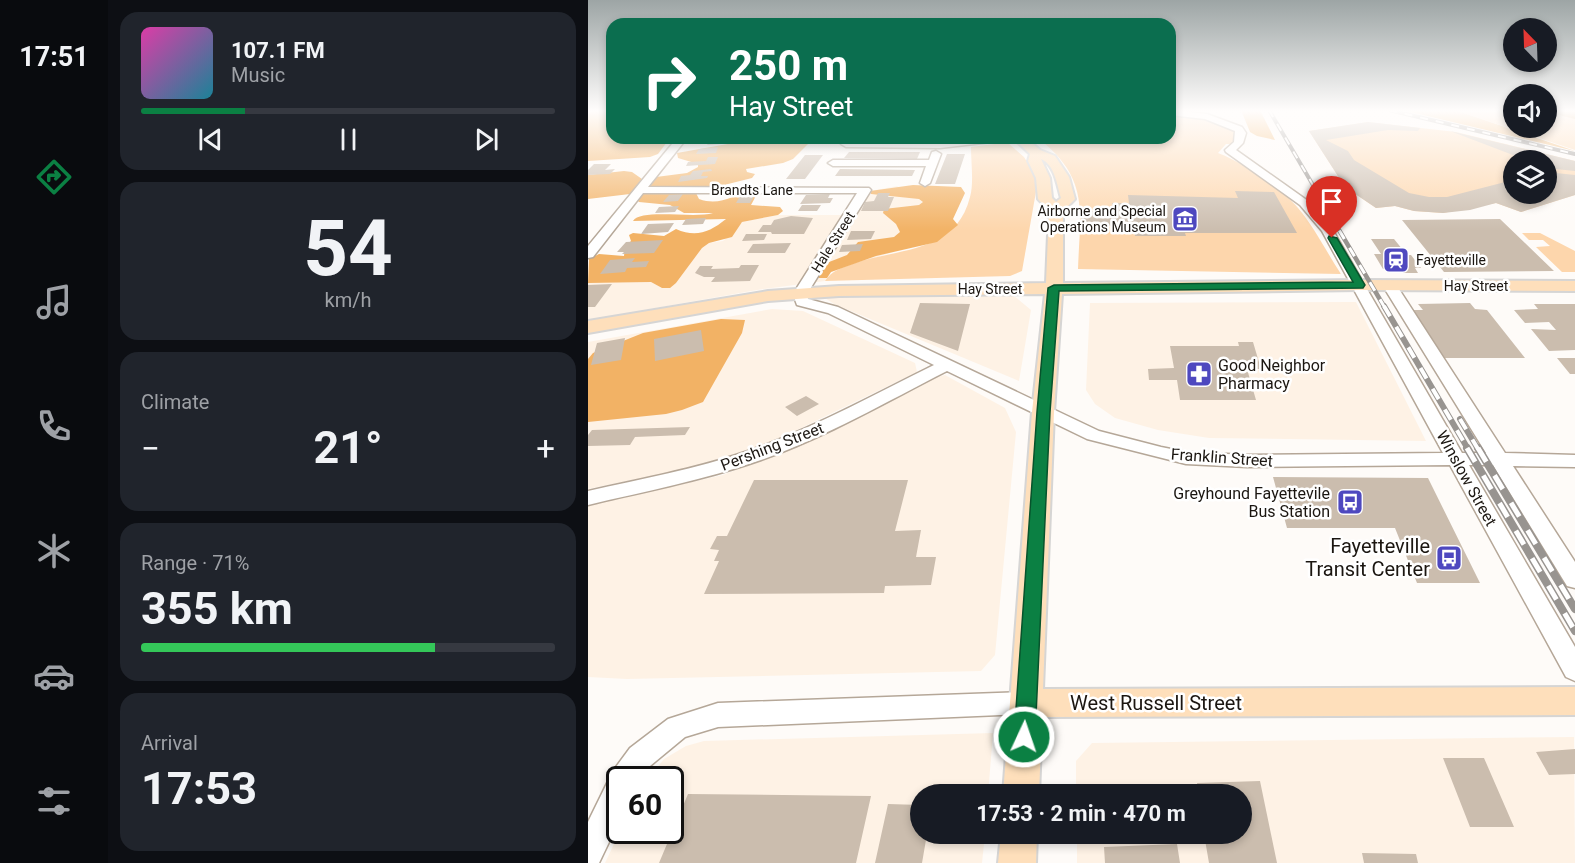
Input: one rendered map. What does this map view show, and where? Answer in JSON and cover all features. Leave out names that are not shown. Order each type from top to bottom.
[{"type":"main road","points":[[1022,784],[1043,412],[1054,288],[1056,210],[1068,199],[1065,184],[1051,159],[1033,150]]},
{"type":"main road","points":[[1036,153],[1034,161],[1043,178],[1045,200],[1056,210]]},
{"type":"main road","name":"Hay Street","points":[[588,327],[768,296],[883,289],[1360,285],[1575,286]]},
{"type":"main road","name":"West Russell Street","points":[[1026,703],[1575,701]]},
{"type":"main road","points":[[1017,863],[1018,844]]},
{"type":"street","points":[[588,254],[672,150]]},
{"type":"street","points":[[842,150],[830,167],[933,164]]},
{"type":"street","points":[[925,183],[938,150]]},
{"type":"street","name":"Winslow Street","points":[[1230,150],[1289,191],[1313,212],[1327,230],[1575,670]]},
{"type":"street","name":"Brandts Lane","points":[[640,190],[865,190]]},
{"type":"street","name":"Hale Street","points":[[800,294],[865,190]]},
{"type":"street","name":"Winslow Street","points":[[1390,286],[1575,580]]},
{"type":"street","name":"Franklin Street","points":[[800,294],[801,302],[832,310],[1093,435],[1186,458],[1247,461],[1499,459],[1575,461]]},
{"type":"street","name":"Pershing Street","points":[[588,498],[695,473],[757,454],[830,423],[945,365]]},
{"type":"street","name":"West Russell Street","points":[[633,766],[640,757],[677,728],[718,715],[1026,703]]},
{"type":"street","points":[[588,854],[606,816]]},
{"type":"shaded area","points":[[588,150],[661,150],[650,157],[588,161]]},
{"type":"shaded area","points":[[692,150],[802,150],[793,159],[783,163],[746,169],[747,172],[755,174],[752,178],[712,188],[649,188],[656,177],[687,173],[698,167],[698,164],[678,158],[677,153]]},
{"type":"shaded area","points":[[971,150],[1016,150],[1033,171],[1037,186],[1022,271],[1010,276],[825,281],[834,272],[855,263],[939,239],[952,229],[963,215],[970,197]]},
{"type":"shaded area","points":[[1052,150],[1220,150],[1218,153],[1261,176],[1298,208],[1341,274],[1078,269],[1080,212],[1078,197],[1074,182]]},
{"type":"shaded area","points":[[1321,150],[1503,150],[1503,204],[1546,204],[1521,212],[1496,203],[1443,213],[1414,211],[1395,206],[1376,208],[1345,187]]},
{"type":"shaded area","points":[[1557,157],[1575,161],[1575,195],[1557,201]]},
{"type":"shaded area","points":[[632,172],[642,179],[630,194],[588,199],[588,175]]},
{"type":"shaded area","points":[[913,185],[961,187],[965,193],[953,219],[958,225],[937,242],[876,256],[831,272],[827,278],[819,278],[818,275],[824,264],[847,255],[858,242],[894,237],[900,232],[896,224],[883,213],[884,209],[919,205],[923,202],[919,199],[871,194],[870,191]]},
{"type":"shaded area","points":[[897,186],[924,202],[893,252],[831,272],[825,281],[757,290],[588,320],[588,283],[651,282],[662,288],[676,283],[702,248],[709,243],[723,241],[742,222],[778,215],[856,215],[870,191]]},
{"type":"shaded area","points":[[644,192],[696,193],[699,199],[708,201],[723,200],[749,193],[757,194],[751,205],[780,207],[783,211],[778,215],[742,222],[732,237],[709,243],[702,248],[670,288],[662,288],[651,282],[588,283],[589,259],[599,254],[624,256],[625,247],[631,241],[629,235],[633,233],[664,236],[676,229],[690,233],[703,232],[726,219],[633,221],[646,215],[713,213],[684,213],[670,205],[639,202],[637,200]]},
{"type":"shaded area","points":[[1522,233],[1540,233],[1575,251],[1575,272],[1562,272],[1536,247],[1550,246],[1543,240],[1529,240]]},
{"type":"shaded area","points":[[1013,295],[1031,310],[1019,381],[834,304],[825,298]]},
{"type":"shaded area","points":[[1356,302],[1426,441],[1209,438],[1158,430],[1115,418],[1095,404],[1086,390],[1090,303]]},
{"type":"shaded area","points":[[772,309],[803,311],[915,363],[917,372],[766,445],[686,469],[588,489],[588,342]]},
{"type":"shaded area","points":[[721,319],[745,320],[742,333],[703,402],[666,414],[588,422],[588,359],[593,353],[643,333]]},
{"type":"shaded area","points":[[945,375],[1005,408],[1016,432],[995,655],[981,671],[627,679],[588,677],[588,505],[723,475],[837,429],[933,378]]},
{"type":"shaded area","points":[[993,733],[989,784],[910,784],[910,844],[984,844],[982,863],[605,863],[614,844],[684,844],[684,766],[658,766],[664,759],[686,746],[704,741]]},
{"type":"shaded area","points":[[1574,737],[1575,863],[1077,863],[1077,844],[1252,844],[1252,784],[1076,784],[1076,761],[1092,743]]},
{"type":"building","points":[[698,150],[717,150],[716,153],[696,154]]},
{"type":"building","points":[[1321,150],[1347,150],[1354,160],[1409,193],[1429,197],[1447,197],[1503,183],[1503,204],[1546,204],[1521,212],[1496,203],[1470,210],[1443,213],[1414,211],[1395,206],[1376,208],[1345,187]]},
{"type":"building","points":[[849,152],[920,152],[917,159],[844,158]]},
{"type":"building","points":[[947,154],[965,154],[955,184],[935,184]]},
{"type":"building","points":[[805,155],[823,155],[805,179],[786,179]]},
{"type":"building","points":[[708,157],[718,157],[715,164],[686,166],[688,162],[706,161]]},
{"type":"building","points":[[1557,157],[1575,161],[1575,171],[1557,169]]},
{"type":"building","points":[[594,164],[611,164],[605,170],[615,169],[610,174],[588,175],[588,170]]},
{"type":"building","points":[[711,169],[712,171],[703,172],[701,176],[708,176],[707,178],[678,182],[681,176],[690,175],[693,171]]},
{"type":"building","points":[[840,169],[915,170],[912,176],[835,176]]},
{"type":"building","points":[[1557,173],[1575,175],[1575,195],[1557,201]]},
{"type":"building","name":"Airborne and Special Operations Museum","points":[[1235,191],[1274,192],[1297,233],[1185,233],[1186,236],[1135,236],[1134,226],[1081,226],[1081,211],[1113,211],[1112,203],[1129,203],[1128,195],[1238,198]]},
{"type":"building","points":[[878,193],[890,193],[888,197],[894,197],[888,211],[861,211],[865,202],[874,201]]},
{"type":"building","points":[[683,194],[678,201],[663,202],[669,195]]},
{"type":"building","points":[[830,194],[828,198],[833,198],[830,203],[800,204],[806,195]]},
{"type":"building","points":[[755,195],[750,203],[736,203],[740,196]]},
{"type":"building","points":[[802,205],[821,205],[817,211],[798,211]]},
{"type":"building","points":[[679,206],[675,212],[655,213],[659,207]]},
{"type":"building","points":[[791,216],[813,218],[804,234],[758,232],[763,225],[771,225],[774,220]]},
{"type":"building","points":[[706,218],[703,224],[682,225],[686,219]]},
{"type":"building","points":[[1500,219],[1554,271],[1444,272],[1402,220]]},
{"type":"building","points":[[674,223],[668,232],[641,234],[648,224]]},
{"type":"building","points":[[851,231],[875,231],[871,239],[847,240]]},
{"type":"building","points":[[746,234],[767,234],[764,240],[742,241]]},
{"type":"building","points":[[1371,239],[1394,239],[1421,268],[1415,268],[1418,273],[1395,273],[1392,269],[1383,269],[1374,254],[1381,254]]},
{"type":"building","points":[[663,240],[654,253],[622,254],[624,252],[617,252],[626,242]]},
{"type":"building","points":[[791,243],[785,253],[747,253],[753,244]]},
{"type":"building","points":[[863,244],[860,251],[839,252],[842,245]]},
{"type":"building","points":[[635,258],[632,262],[649,261],[646,267],[627,268],[625,272],[600,274],[610,260]]},
{"type":"building","points":[[741,265],[759,265],[750,281],[711,282],[715,277],[704,277],[695,273],[700,266],[713,266],[711,269],[739,268]]},
{"type":"building","points":[[612,284],[595,307],[588,307],[588,285]]},
{"type":"building","points":[[920,303],[970,304],[958,351],[910,333]]},
{"type":"building","points":[[1470,303],[1475,309],[1487,310],[1525,358],[1442,358],[1411,310],[1423,310],[1418,304]]},
{"type":"building","points":[[1534,304],[1575,304],[1575,350],[1549,351],[1531,329],[1556,330],[1549,322],[1525,323],[1514,310],[1538,309]]},
{"type":"building","points":[[701,330],[704,351],[655,361],[654,339]]},
{"type":"building","points":[[625,338],[621,360],[591,365],[597,343]]},
{"type":"building","name":"Good Neighbor Pharmacy","points":[[1238,342],[1253,342],[1261,369],[1247,369],[1256,400],[1180,400],[1177,380],[1149,380],[1148,369],[1174,368],[1170,346],[1239,346]]},
{"type":"building","points":[[1557,358],[1575,358],[1575,374],[1570,374]]},
{"type":"building","points":[[806,396],[819,404],[797,416],[785,407]]},
{"type":"building","points":[[690,427],[685,435],[635,437],[630,445],[588,446],[588,435],[592,430]]},
{"type":"building","points":[[1273,477],[1428,478],[1480,583],[1417,583],[1395,528],[1287,528]]},
{"type":"building","points":[[754,480],[908,480],[895,531],[921,530],[916,557],[936,557],[931,585],[885,586],[884,593],[704,594],[719,561],[714,561],[719,550],[710,549],[717,536],[727,536]]},
{"type":"building","points":[[1575,749],[1575,774],[1549,775],[1536,752]]},
{"type":"building","points":[[1443,758],[1484,758],[1514,827],[1470,827]]},
{"type":"building","points":[[1260,781],[1277,863],[1209,863],[1206,844],[1252,844],[1252,784],[1197,783]]},
{"type":"building","points":[[688,794],[871,796],[856,863],[659,863],[667,844],[684,844],[684,804]]},
{"type":"building","points":[[888,804],[910,805],[910,844],[925,844],[922,863],[875,863]]},
{"type":"building","points":[[1177,844],[1180,863],[1105,863],[1104,847]]},
{"type":"building","points":[[1362,853],[1416,854],[1418,863],[1364,863]]},
{"type":"railway","points":[[1293,150],[1320,197]]},
{"type":"railway","points":[[1559,150],[1575,154]]},
{"type":"railway","points":[[1319,196],[1385,308]]},
{"type":"railway","points":[[1384,306],[1468,449]]},
{"type":"railway","points":[[1460,419],[1478,449]]},
{"type":"railway","points":[[1467,448],[1575,631]]},
{"type":"railway","points":[[1478,448],[1575,609]]},
{"type":"place","name":"Airborne and Special Operations Museum","points":[[1185,219]]},
{"type":"place","name":"Fayetteville","points":[[1396,260]]},
{"type":"place","name":"Good Neighbor Pharmacy","points":[[1199,374]]},
{"type":"place","name":"Greyhound Fayettevile Bus Station","points":[[1350,502]]},
{"type":"place","name":"Fayetteville Transit Center","points":[[1449,558]]},
{"type":"route","points":[[1024,737],[1043,412],[1054,288],[1360,285],[1332,238]]}]
